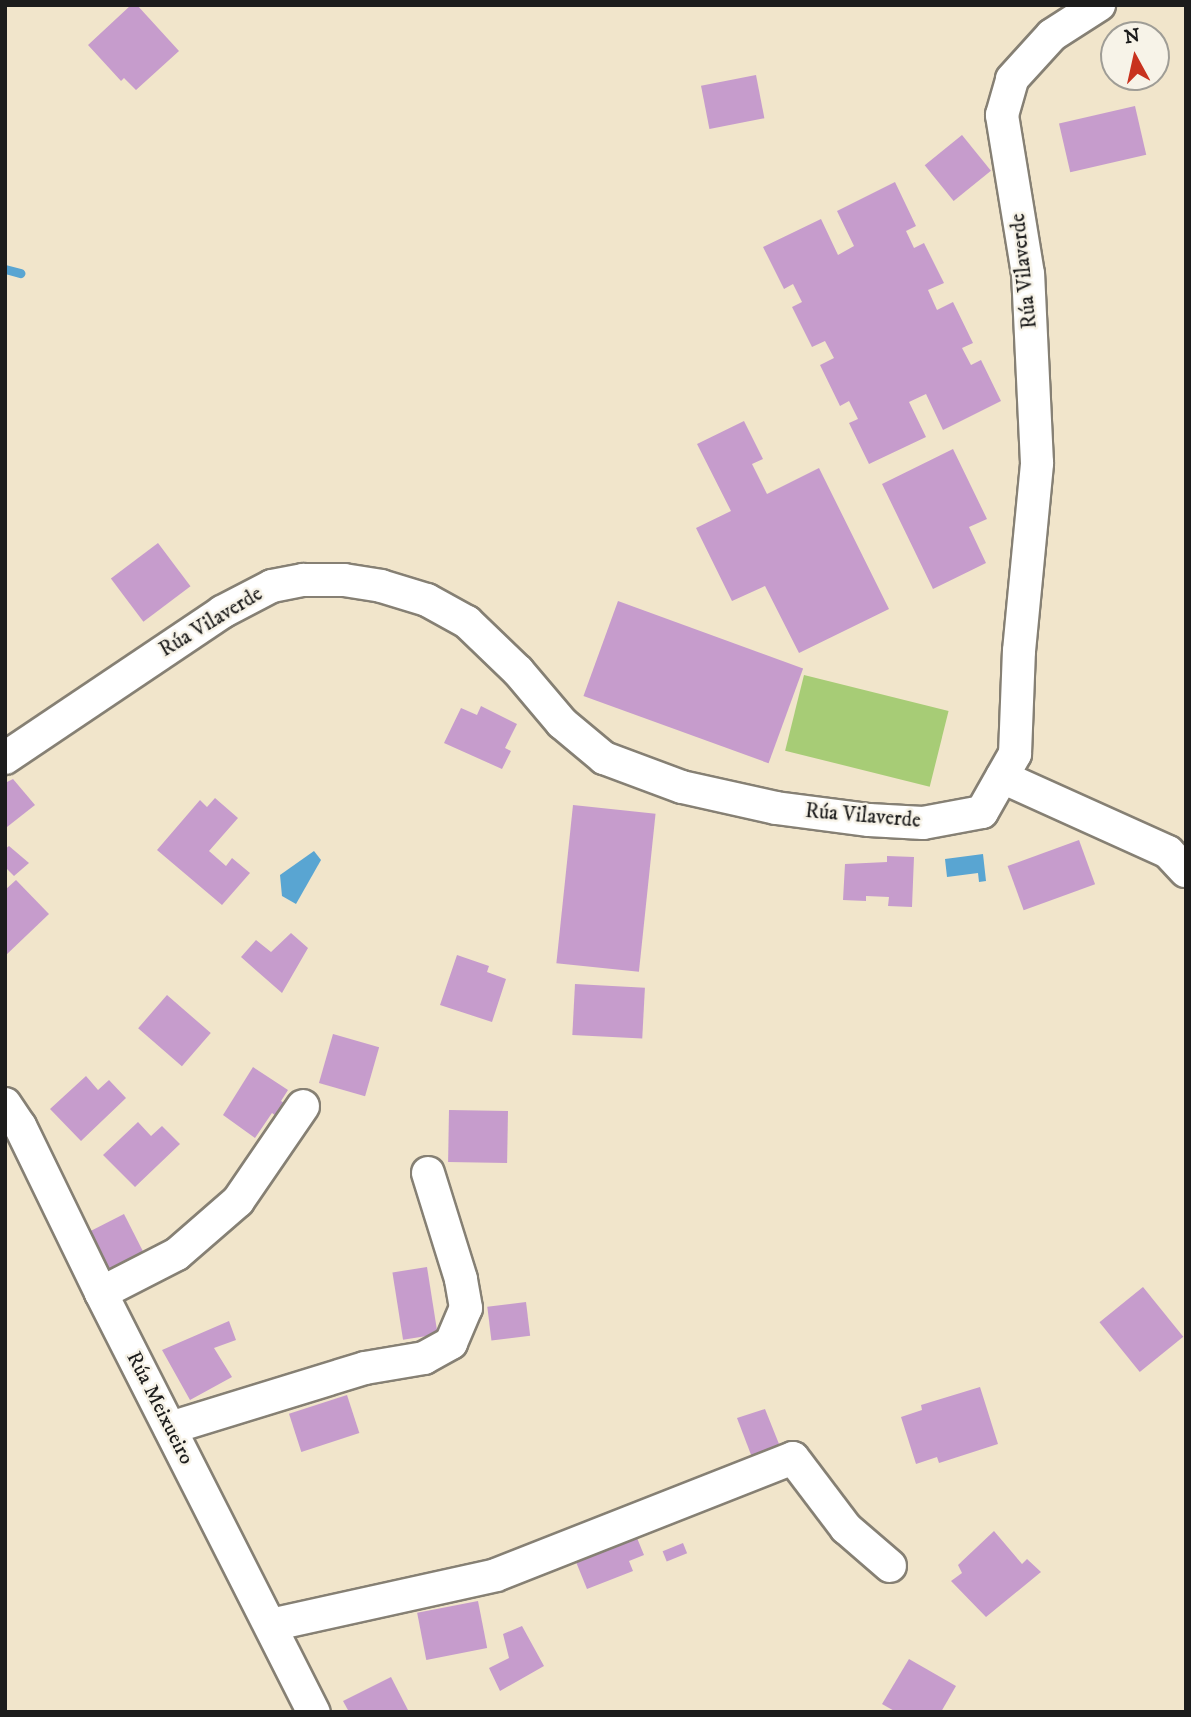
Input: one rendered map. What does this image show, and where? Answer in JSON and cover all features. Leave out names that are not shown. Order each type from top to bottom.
[{"type":"street","name":"Rúa Vilaverde","points":[[5,758],[232,607],[272,586],[303,580],[344,580],[380,586],[427,600],[467,622],[519,671],[562,723],[604,758],[682,787],[776,808],[923,823],[982,812],[1015,754],[1019,651],[1037,463],[1028,274],[1002,115],[1012,79],[1052,36],[1099,5]]},
{"type":"street","points":[[1002,777],[1168,852],[1186,871]]},
{"type":"street","name":"Rúa Meixueiro","points":[[5,1104],[20,1126],[100,1293],[314,1712]]},
{"type":"street","points":[[100,1293],[177,1254],[238,1202],[303,1106]]},
{"type":"street","points":[[170,1428],[365,1368],[424,1357],[451,1343],[466,1308],[461,1279],[428,1173]]},
{"type":"street","points":[[271,1625],[496,1575],[793,1458],[846,1528],[890,1566]]},
{"type":"green space","points":[[804,675],[949,711],[930,787],[785,751]]},
{"type":"water","points":[[314,851],[321,860],[296,904],[282,896],[280,875]]},
{"type":"water","points":[[983,854],[986,881],[979,882],[978,873],[947,877],[945,859]]},
{"type":"building","points":[[131,5],[137,5],[179,51],[136,90],[124,78],[121,81],[88,45]]},
{"type":"building","points":[[756,75],[764,118],[709,129],[701,86]]},
{"type":"building","points":[[1135,106],[1146,155],[1070,172],[1059,124]]},
{"type":"building","points":[[962,135],[991,171],[954,201],[925,165]]},
{"type":"building","points":[[895,182],[916,226],[906,231],[914,248],[924,243],[944,283],[928,290],[937,310],[953,302],[973,343],[962,348],[971,365],[981,360],[1001,401],[943,430],[926,394],[909,402],[926,437],[869,464],[849,423],[858,419],[849,401],[840,406],[820,365],[834,358],[825,341],[812,347],[792,307],[802,302],[793,284],[784,289],[763,247],[821,219],[838,255],[854,246],[837,211]]},
{"type":"building","points":[[744,421],[763,459],[752,464],[767,494],[819,468],[889,609],[799,653],[765,586],[732,601],[696,528],[731,511],[697,444]]},
{"type":"building","points":[[953,449],[987,519],[969,527],[986,563],[933,589],[882,484]]},
{"type":"building","points":[[158,543],[190,586],[143,622],[111,579]]},
{"type":"building","points":[[618,601],[803,668],[769,763],[583,696]]},
{"type":"building","points":[[481,706],[517,724],[505,748],[511,751],[502,769],[444,743],[461,708],[477,715]]},
{"type":"building","points":[[13,779],[35,805],[7,827],[5,783]]},
{"type":"building","points":[[215,798],[238,818],[209,851],[226,866],[232,858],[250,873],[222,905],[157,850],[200,800],[207,807]]},
{"type":"building","points":[[573,805],[656,814],[639,972],[556,963]]},
{"type":"building","points":[[1079,840],[1095,884],[1024,910],[1008,866]]},
{"type":"building","points":[[9,846],[29,863],[14,876],[5,867],[5,849]]},
{"type":"building","points":[[887,856],[914,857],[912,907],[888,906],[889,897],[866,896],[866,901],[843,900],[845,864],[887,862]]},
{"type":"building","points":[[16,880],[49,914],[5,956],[5,890]]},
{"type":"building","points":[[291,933],[308,948],[282,993],[241,957],[256,940],[271,952]]},
{"type":"building","points":[[457,955],[489,966],[487,972],[506,979],[492,1022],[440,1005]]},
{"type":"building","points":[[575,984],[645,988],[642,1039],[572,1035]]},
{"type":"building","points":[[167,995],[211,1033],[182,1066],[138,1028]]},
{"type":"building","points":[[333,1034],[379,1047],[365,1096],[319,1083]]},
{"type":"building","points":[[253,1067],[288,1090],[281,1101],[287,1105],[280,1119],[272,1113],[255,1138],[223,1115]]},
{"type":"building","points":[[86,1076],[98,1090],[109,1080],[126,1098],[81,1141],[50,1109]]},
{"type":"building","points":[[449,1110],[508,1111],[507,1163],[448,1162]]},
{"type":"building","points":[[138,1122],[151,1136],[162,1126],[180,1144],[135,1187],[103,1155]]},
{"type":"building","points":[[124,1214],[143,1251],[109,1269],[90,1231]]},
{"type":"building","points":[[427,1267],[438,1334],[403,1340],[392,1272]]},
{"type":"building","points":[[1143,1287],[1183,1337],[1140,1372],[1099,1322]]},
{"type":"building","points":[[526,1302],[530,1336],[491,1340],[487,1307]]},
{"type":"building","points":[[229,1321],[236,1340],[214,1348],[232,1377],[190,1400],[162,1350]]},
{"type":"building","points":[[980,1387],[998,1444],[939,1463],[937,1457],[916,1464],[901,1417],[922,1410],[921,1405]]},
{"type":"building","points":[[347,1395],[359,1433],[301,1452],[289,1414]]},
{"type":"building","points":[[765,1409],[779,1444],[753,1460],[737,1418]]},
{"type":"building","points":[[994,1531],[1022,1564],[1027,1559],[1041,1572],[986,1617],[951,1581],[962,1573],[958,1565]]},
{"type":"building","points":[[635,1533],[644,1555],[629,1561],[633,1571],[587,1589],[574,1557]]},
{"type":"building","points":[[683,1543],[687,1553],[667,1561],[663,1551]]},
{"type":"building","points":[[478,1601],[487,1648],[426,1660],[417,1613]]},
{"type":"building","points":[[522,1626],[544,1666],[500,1691],[489,1668],[509,1658],[503,1634]]},
{"type":"building","points":[[909,1659],[956,1686],[941,1712],[896,1712],[882,1704]]},
{"type":"building","points":[[391,1677],[409,1712],[349,1712],[343,1701]]},
{"type":"waterway","points":[[5,269],[20,273]]}]
